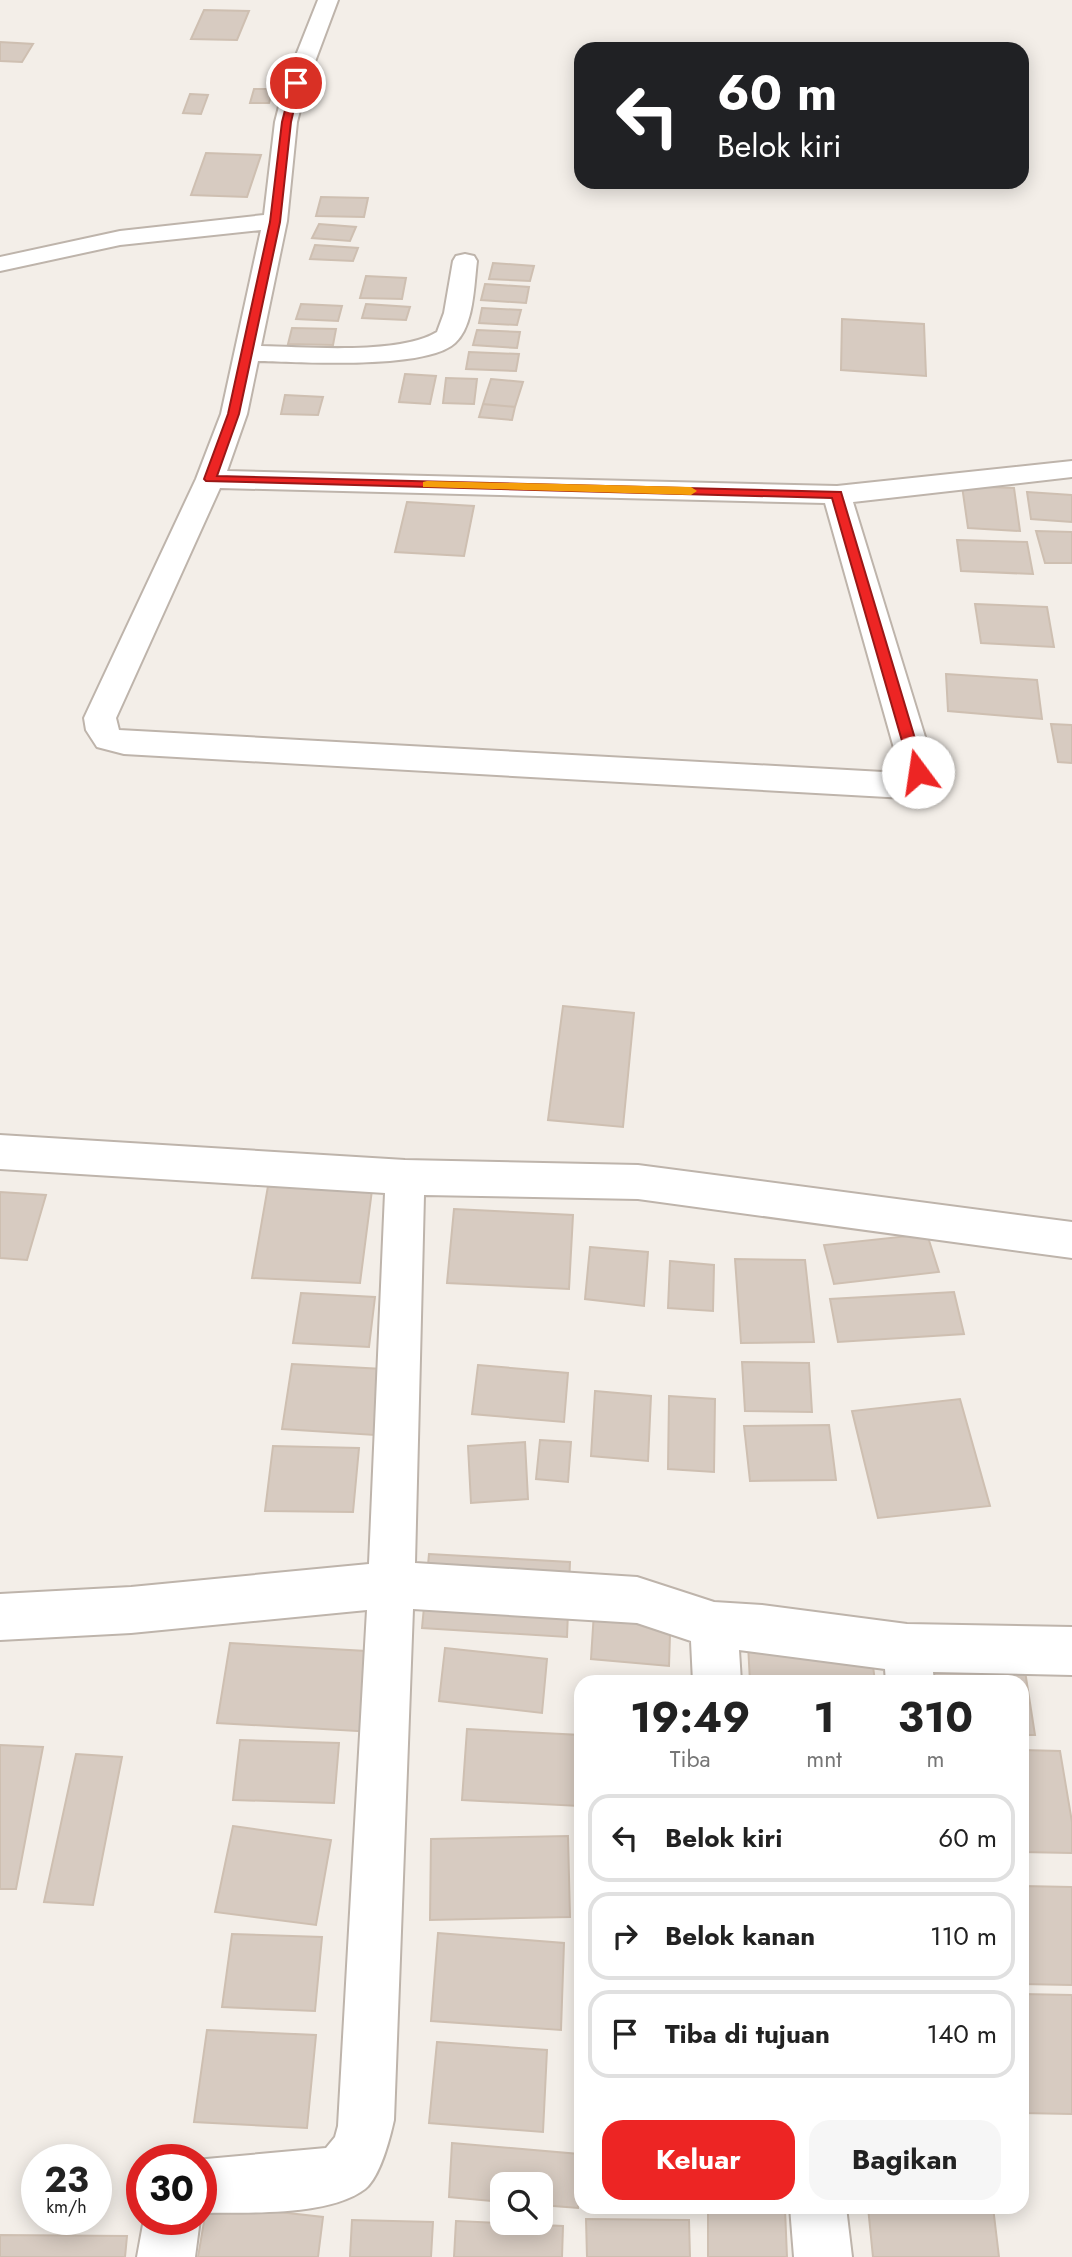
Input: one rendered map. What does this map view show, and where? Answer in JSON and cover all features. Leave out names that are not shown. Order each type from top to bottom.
[{"type":"street","points":[[328,0],[296,83],[286,122],[275,222],[233,414],[210,479],[100,718],[102,730],[108,739],[138,744],[905,786],[918,776],[917,763],[837,495]]},
{"type":"street","points":[[0,264],[120,238],[275,222]]},
{"type":"street","points":[[245,353],[405,352],[436,346],[450,333],[465,261]]},
{"type":"street","points":[[210,479],[837,495],[1072,469]]},
{"type":"street","points":[[0,1152],[405,1177],[638,1182],[1072,1240]]},
{"type":"street","points":[[217,2185],[270,2183],[331,2176],[345,2169],[362,2140],[367,2120],[391,1585],[405,1177]]},
{"type":"street","points":[[0,1617],[131,1610],[391,1585],[637,1600],[715,1625],[762,1628],[909,1665],[1072,1651]]},
{"type":"street","points":[[715,1625],[718,1675]]},
{"type":"street","points":[[819,2214],[823,2257]]},
{"type":"street","points":[[166,2257],[169,2235]]},
{"type":"building","points":[[204,10],[249,11],[237,40],[191,39]]},
{"type":"building","points":[[0,42],[33,44],[22,62],[0,61]]},
{"type":"building","points":[[254,89],[273,89],[269,103],[250,103]]},
{"type":"building","points":[[190,94],[208,95],[201,114],[183,113]]},
{"type":"building","points":[[206,153],[261,155],[247,197],[191,195]]},
{"type":"building","points":[[321,197],[368,198],[364,217],[316,216]]},
{"type":"building","points":[[319,224],[356,227],[350,241],[312,238]]},
{"type":"building","points":[[315,245],[358,248],[353,261],[310,259]]},
{"type":"building","points":[[493,263],[534,266],[530,281],[489,279]]},
{"type":"building","points":[[366,276],[406,278],[402,299],[360,298]]},
{"type":"building","points":[[485,284],[529,287],[526,303],[481,300]]},
{"type":"building","points":[[301,304],[342,306],[338,321],[296,319]]},
{"type":"building","points":[[366,304],[410,307],[406,320],[362,318]]},
{"type":"building","points":[[482,308],[521,310],[517,325],[479,323]]},
{"type":"building","points":[[842,319],[924,324],[926,376],[841,370]]},
{"type":"building","points":[[292,328],[336,329],[333,345],[288,344]]},
{"type":"building","points":[[477,330],[520,332],[517,348],[473,345]]},
{"type":"building","points":[[469,352],[519,354],[516,371],[466,369]]},
{"type":"building","points":[[405,374],[436,376],[430,404],[399,402]]},
{"type":"building","points":[[446,378],[477,379],[474,404],[443,403]]},
{"type":"building","points":[[491,379],[523,382],[515,407],[483,404]]},
{"type":"building","points":[[285,395],[323,397],[318,415],[281,414]]},
{"type":"building","points":[[483,404],[515,407],[512,420],[479,417]]},
{"type":"building","points":[[962,486],[1014,488],[1020,531],[968,528]]},
{"type":"building","points":[[1027,492],[1072,495],[1072,522],[1031,519]]},
{"type":"building","points":[[407,502],[474,506],[464,556],[395,552]]},
{"type":"building","points":[[1036,531],[1072,532],[1072,563],[1045,563]]},
{"type":"building","points":[[957,540],[1027,542],[1033,574],[961,571]]},
{"type":"building","points":[[975,604],[1047,607],[1054,647],[981,643]]},
{"type":"building","points":[[946,674],[1037,680],[1042,719],[948,711]]},
{"type":"building","points":[[1051,724],[1072,725],[1072,763],[1058,762]]},
{"type":"building","points":[[563,1006],[634,1013],[623,1127],[548,1120]]},
{"type":"building","points":[[268,1186],[372,1190],[360,1283],[252,1278]]},
{"type":"building","points":[[0,1192],[46,1195],[27,1260],[0,1258]]},
{"type":"building","points":[[454,1209],[573,1215],[569,1289],[447,1283]]},
{"type":"building","points":[[927,1234],[939,1272],[834,1284],[824,1245]]},
{"type":"building","points":[[590,1247],[648,1252],[644,1306],[585,1299]]},
{"type":"building","points":[[735,1259],[805,1260],[814,1342],[741,1343]]},
{"type":"building","points":[[670,1261],[714,1265],[713,1311],[668,1308]]},
{"type":"building","points":[[954,1292],[964,1334],[838,1342],[830,1299]]},
{"type":"building","points":[[301,1293],[375,1297],[369,1347],[293,1343]]},
{"type":"building","points":[[742,1362],[809,1363],[812,1412],[745,1411]]},
{"type":"building","points":[[292,1364],[383,1369],[375,1435],[282,1429]]},
{"type":"building","points":[[478,1365],[568,1373],[564,1422],[472,1414]]},
{"type":"building","points":[[595,1391],[651,1396],[648,1461],[591,1456]]},
{"type":"building","points":[[669,1396],[715,1399],[714,1472],[668,1469]]},
{"type":"building","points":[[960,1399],[990,1506],[878,1518],[852,1411]]},
{"type":"building","points":[[829,1425],[836,1480],[750,1481],[744,1426]]},
{"type":"building","points":[[540,1440],[571,1442],[568,1482],[536,1479]]},
{"type":"building","points":[[525,1442],[528,1499],[471,1503],[468,1446]]},
{"type":"building","points":[[273,1446],[359,1448],[353,1512],[265,1511]]},
{"type":"building","points":[[429,1554],[570,1562],[567,1637],[422,1628]]},
{"type":"building","points":[[595,1596],[671,1603],[669,1666],[591,1659]]},
{"type":"building","points":[[747,1625],[868,1625],[874,1675],[750,1675]]},
{"type":"building","points":[[230,1643],[383,1652],[374,1732],[217,1723]]},
{"type":"building","points":[[445,1648],[547,1659],[542,1713],[439,1701]]},
{"type":"building","points":[[931,1669],[1025,1671],[1026,1675],[932,1675]]},
{"type":"building","points":[[1029,1697],[1035,1735],[1029,1735]]},
{"type":"building","points":[[467,1729],[574,1735],[574,1806],[462,1800]]},
{"type":"building","points":[[240,1740],[339,1743],[334,1803],[233,1800]]},
{"type":"building","points":[[0,1745],[43,1747],[16,1889],[0,1889]]},
{"type":"building","points":[[1029,1750],[1060,1751],[1072,1822],[1072,1853],[1029,1852]]},
{"type":"building","points":[[76,1754],[122,1757],[93,1905],[44,1902]]},
{"type":"building","points":[[233,1826],[331,1840],[316,1925],[215,1912]]},
{"type":"building","points":[[568,1836],[570,1917],[430,1920],[431,1839]]},
{"type":"building","points":[[1029,1886],[1072,1887],[1072,1985],[1029,1984]]},
{"type":"building","points":[[438,1933],[564,1943],[561,2030],[431,2021]]},
{"type":"building","points":[[232,1934],[322,1937],[315,2011],[222,2007]]},
{"type":"building","points":[[1029,1994],[1072,1995],[1072,2114],[1029,2113]]},
{"type":"building","points":[[207,2030],[316,2035],[307,2128],[194,2122]]},
{"type":"building","points":[[437,2042],[547,2050],[543,2132],[429,2123]]},
{"type":"building","points":[[452,2143],[574,2154],[574,2208],[553,2206],[553,2172],[490,2172],[490,2201],[449,2197]]},
{"type":"building","points":[[217,2205],[323,2217],[318,2257],[198,2257],[202,2235],[217,2235]]},
{"type":"building","points":[[708,2214],[785,2214],[787,2257],[708,2257]]},
{"type":"building","points":[[869,2214],[994,2214],[999,2257],[873,2257]]},
{"type":"building","points":[[586,2219],[689,2220],[690,2257],[587,2257]]},
{"type":"building","points":[[352,2220],[433,2222],[431,2257],[350,2257]]},
{"type":"building","points":[[456,2221],[490,2223],[490,2235],[553,2235],[553,2226],[563,2226],[562,2257],[454,2257]]},
{"type":"building","points":[[0,2235],[127,2236],[125,2257],[0,2257]]},
{"type":"slow traffic","points":[[427,485],[691,491]]},
{"type":"route","points":[[296,83],[286,122],[275,222],[233,414],[210,479],[837,495],[918,772]]}]
